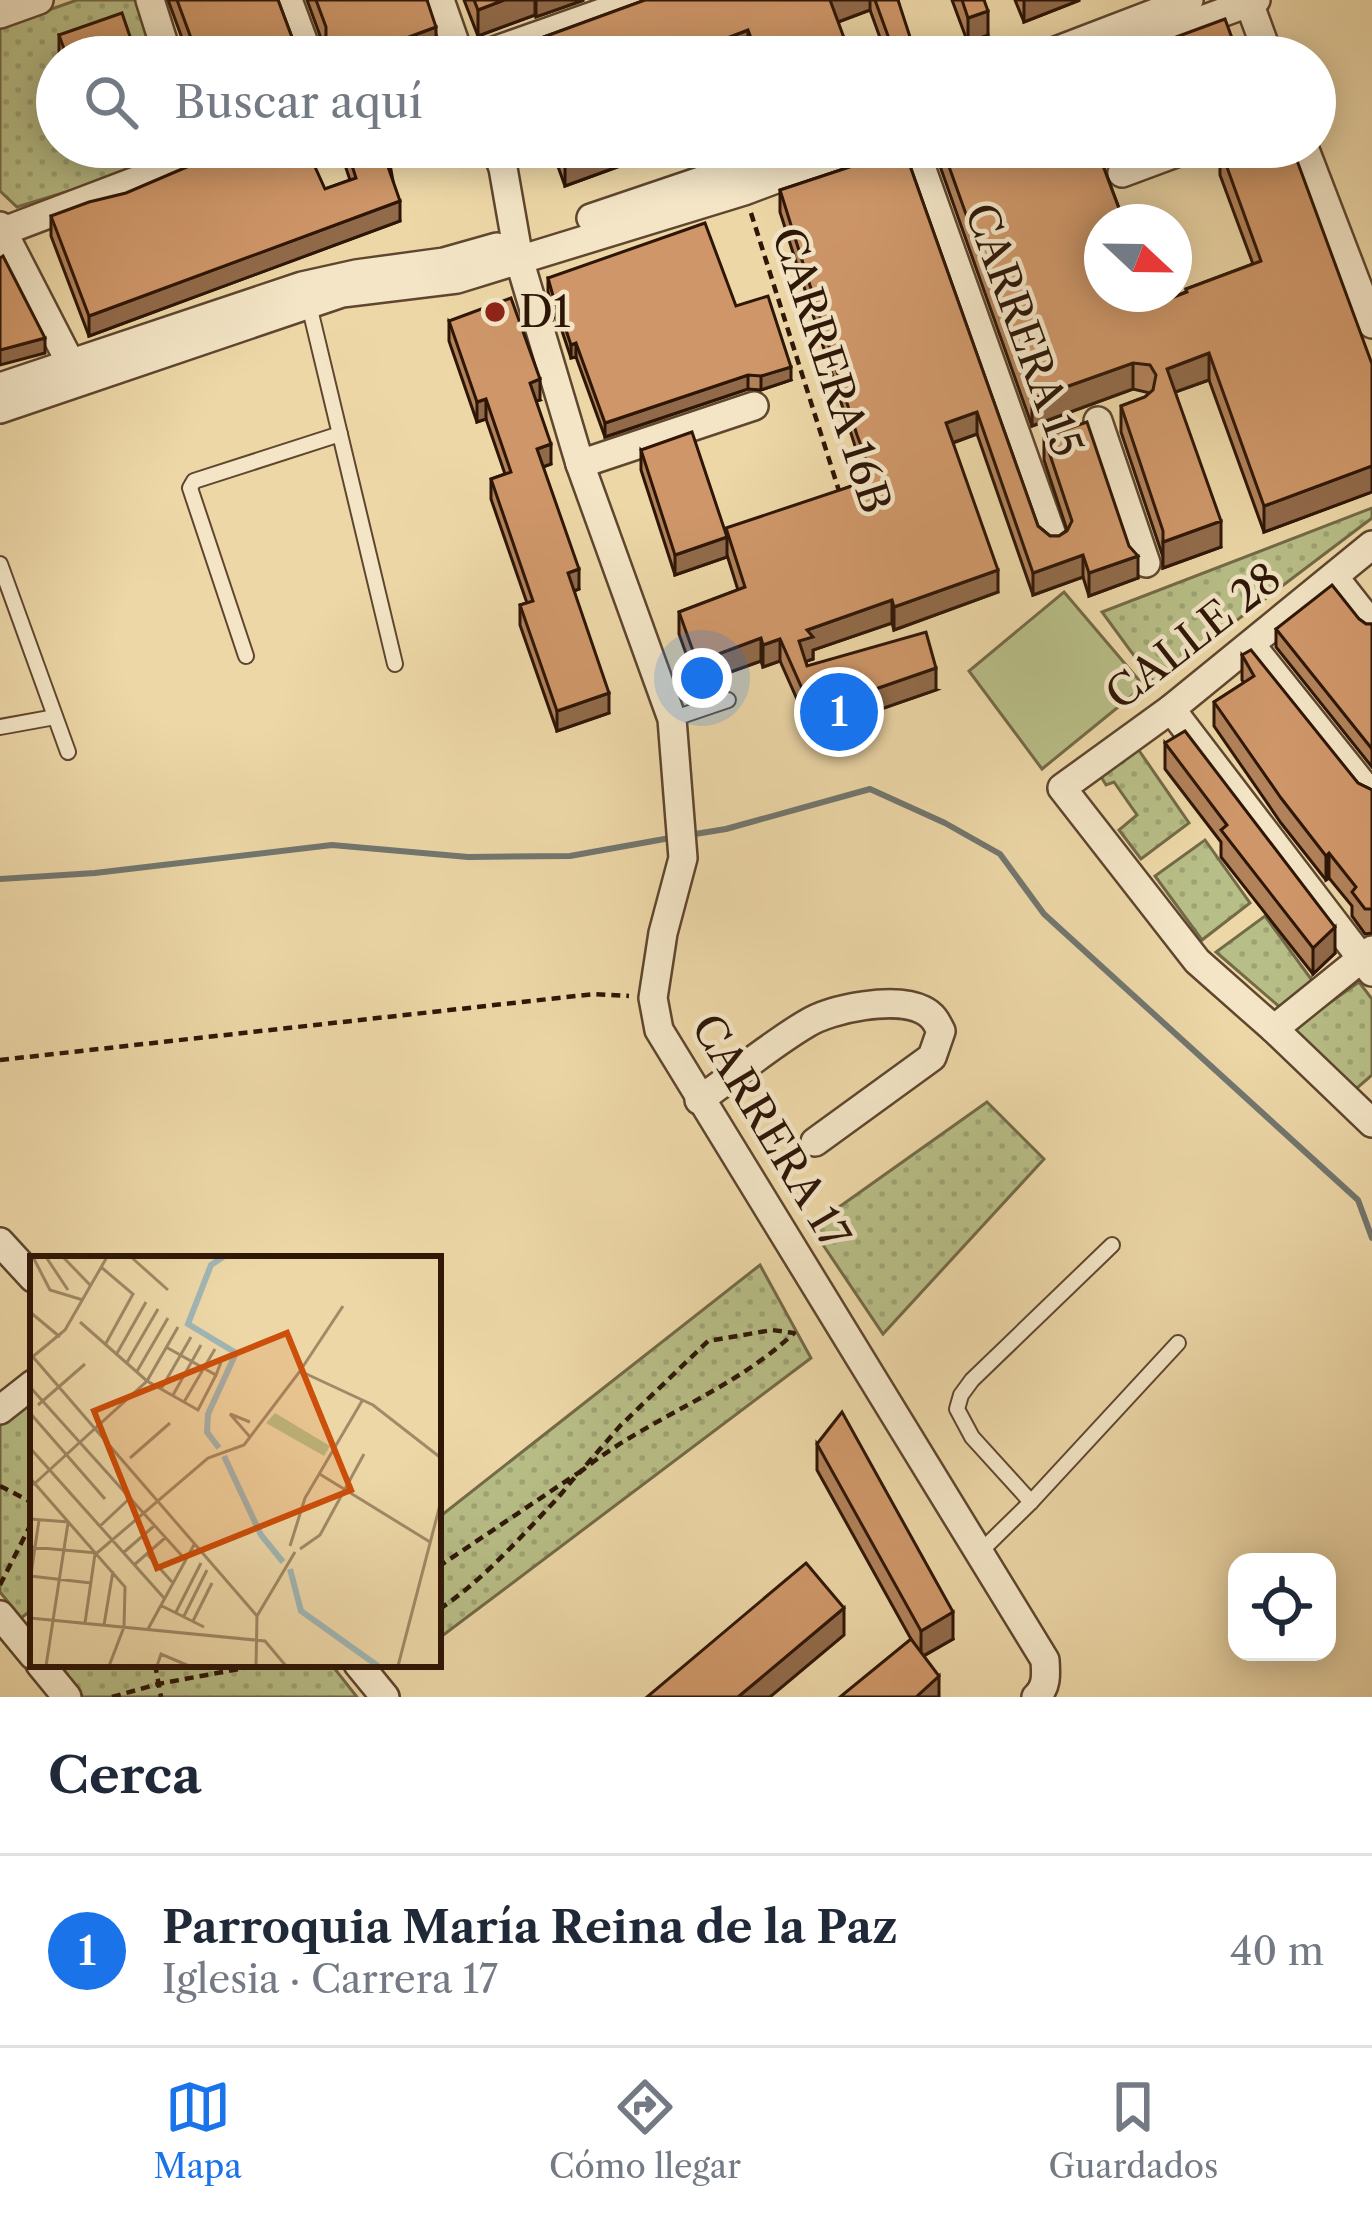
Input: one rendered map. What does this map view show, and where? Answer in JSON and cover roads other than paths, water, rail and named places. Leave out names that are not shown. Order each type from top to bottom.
[{"type":"street","points":[[0,14],[39,0]]},
{"type":"street","points":[[150,0],[161,36]]},
{"type":"street","points":[[288,0],[301,36]]},
{"type":"street","points":[[440,0],[453,36]]},
{"type":"street","points":[[529,36],[606,5],[638,0]]},
{"type":"street","points":[[1095,36],[1190,0]]},
{"type":"street","points":[[1158,36],[1251,1],[1262,36]]},
{"type":"street","points":[[71,364],[2,229],[161,168]]},
{"type":"street","name":"CARRERA 17","points":[[503,168],[519,250],[580,464],[672,719],[683,858],[652,998],[659,1030],[1045,1660],[1046,1691]]},
{"type":"street","points":[[0,409],[342,293],[457,279],[519,250],[744,168]]},
{"type":"street","points":[[0,388],[302,286],[519,250],[744,191],[806,168]]},
{"type":"street","name":"CARRERA 15","points":[[922,168],[1031,446],[1054,541]]},
{"type":"street","points":[[1122,173],[1135,168]]},
{"type":"street","points":[[1312,168],[1372,324]]},
{"type":"street","points":[[580,464],[754,406]]},
{"type":"street","points":[[1098,421],[1146,563]]},
{"type":"street","name":"CALLE 28","points":[[1274,1029],[1197,961],[1062,788],[1171,709],[1372,545]]},
{"type":"street","points":[[1335,578],[1372,625]]},
{"type":"street","points":[[1251,645],[1372,796]]},
{"type":"street","points":[[1171,709],[1368,960],[1274,1029],[1361,1094],[1372,1123]]},
{"type":"street","points":[[699,1100],[809,1022],[836,1012],[902,1004],[920,1007],[934,1017],[941,1031],[932,1057],[815,1142]]},
{"type":"street","points":[[0,1242],[30,1275]]},
{"type":"street","points":[[0,1410],[30,1386]]},
{"type":"street","points":[[42,1667],[67,1697]]},
{"type":"street","points":[[360,1667],[385,1697]]},
{"type":"lane","points":[[309,305],[395,664]]},
{"type":"lane","points":[[246,656],[190,488],[194,482],[340,434]]},
{"type":"lane","points":[[0,564],[68,752]]},
{"type":"lane","points":[[672,719],[728,700]]},
{"type":"lane","points":[[0,727],[55,717]]},
{"type":"lane","points":[[1031,1502],[972,1437],[957,1409],[961,1395],[1112,1245]]},
{"type":"lane","points":[[979,1552],[1178,1342]]},
{"type":"waterway","points":[[689,835],[870,789],[1000,854],[1044,914],[1358,1200],[1372,1238]]},
{"type":"waterway","points":[[0,879],[95,873],[332,845],[468,857],[570,856],[670,838]]},
{"type":"place","name":"D1","points":[[495,312]]},
{"type":"place","name":"Parroquia María Reina de la Paz","points":[[839,712]]}]
